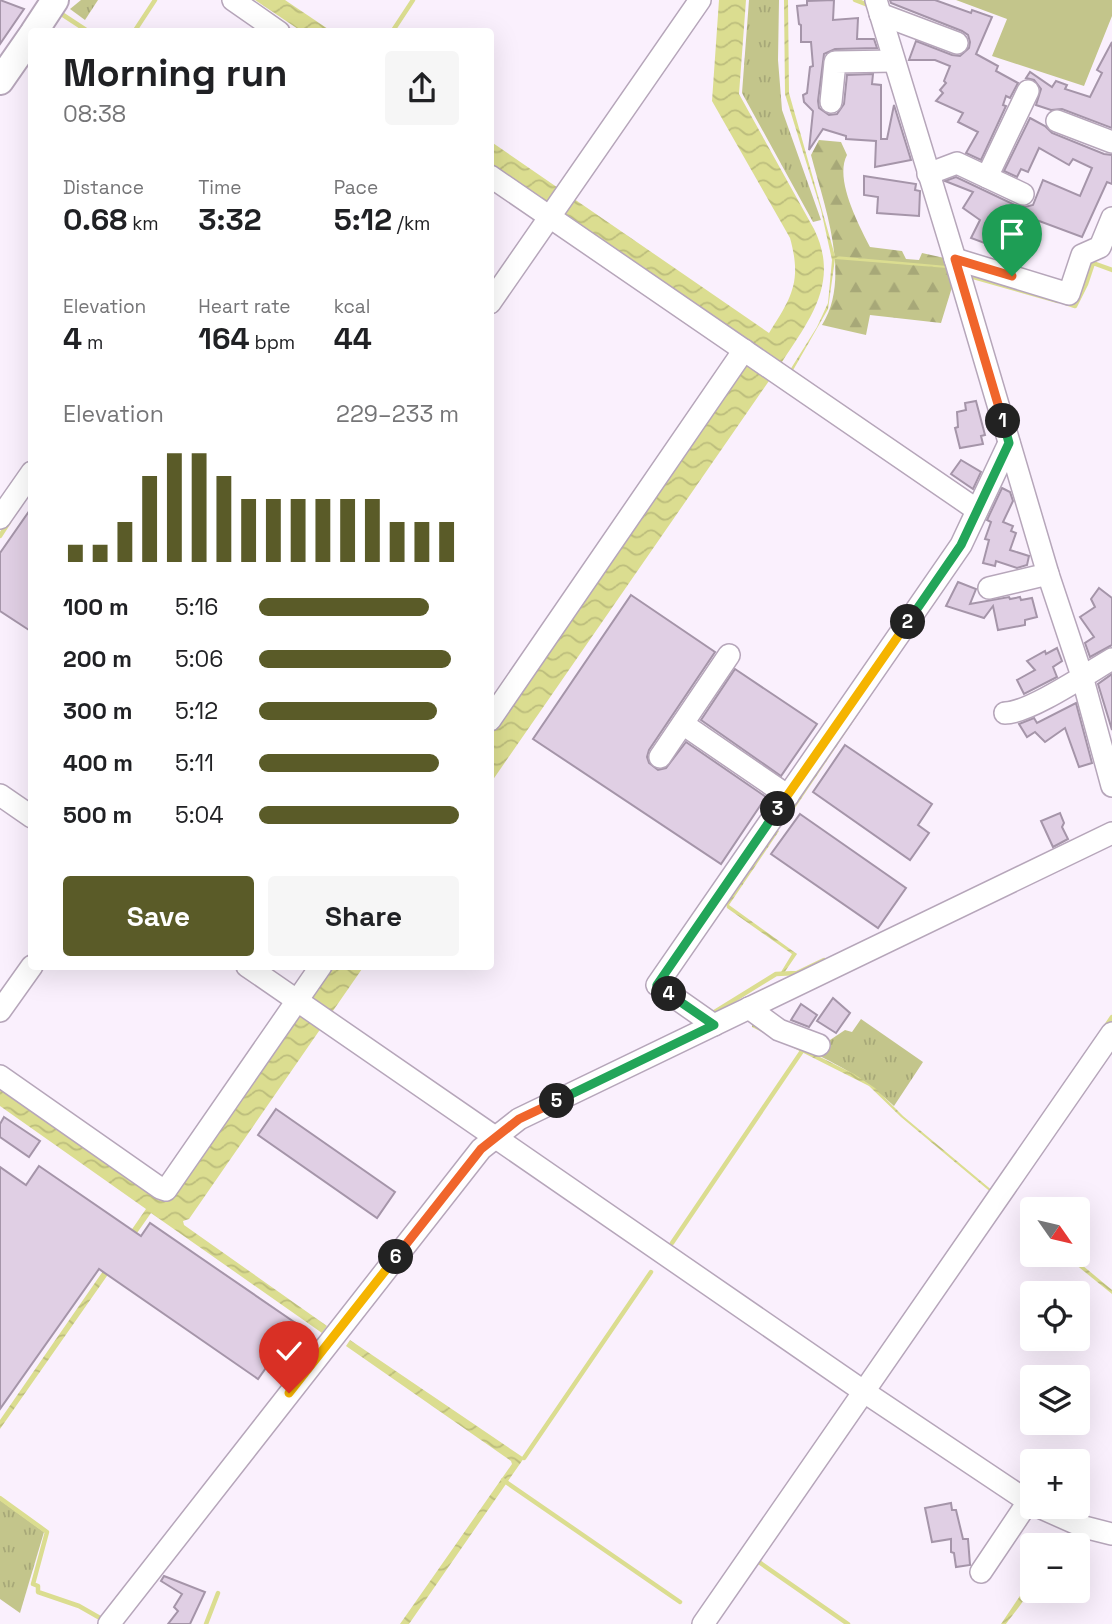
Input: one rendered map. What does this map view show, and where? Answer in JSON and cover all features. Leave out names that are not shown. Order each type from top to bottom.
[{"type":"main road","points":[[36,28],[55,0]]},
{"type":"main road","points":[[0,81],[28,40]]},
{"type":"street","points":[[233,0],[273,28]]},
{"type":"street","points":[[494,297],[699,0]]},
{"type":"street","points":[[878,7],[957,43]]},
{"type":"street","points":[[878,7],[1048,574],[1082,676],[1112,786]]},
{"type":"street","points":[[831,102],[835,62],[894,61]]},
{"type":"street","points":[[987,177],[1028,91]]},
{"type":"street","points":[[1057,121],[1112,142]]},
{"type":"street","points":[[928,174],[957,163],[1023,194]]},
{"type":"street","points":[[494,179],[977,510]]},
{"type":"street","points":[[955,259],[1069,294],[1082,255],[1100,247],[1112,219]]},
{"type":"street","points":[[494,714],[744,350]]},
{"type":"street","points":[[714,1025],[657,985],[961,545],[1009,443]]},
{"type":"street","points":[[0,518],[28,478]]},
{"type":"street","points":[[989,588],[1048,574]]},
{"type":"street","points":[[660,757],[729,655]]},
{"type":"street","points":[[1005,713],[1032,705],[1112,659]]},
{"type":"street","points":[[682,723],[788,796]]},
{"type":"street","points":[[0,795],[28,814]]},
{"type":"street","points":[[108,1624],[470,1163],[496,1137],[519,1119],[1112,833]]},
{"type":"street","points":[[0,1011],[29,970]]},
{"type":"street","points":[[253,970],[863,1391],[1020,1495]]},
{"type":"street","points":[[0,1076],[166,1190],[300,1002],[319,970]]},
{"type":"street","points":[[749,1008],[779,1030],[819,1045]]},
{"type":"street","points":[[703,1624],[1112,1033]]},
{"type":"street","points":[[981,1572],[1022,1519]]},
{"type":"street","points":[[1066,1519],[1112,1534]]},
{"type":"green space","points":[[81,0],[98,0],[85,20],[70,9]]},
{"type":"green space","points":[[749,0],[779,0],[778,60],[782,110],[821,220],[813,222],[742,93]]},
{"type":"green space","points":[[956,0],[1112,0],[1112,16],[1084,86],[992,56],[1007,19]]},
{"type":"green space","points":[[819,140],[841,142],[847,155],[844,165],[846,189],[854,215],[870,247],[902,251],[906,259],[919,260],[922,253],[949,259],[953,284],[941,323],[870,315],[866,335],[822,325],[831,306],[835,264],[828,218],[811,155]]},
{"type":"green space","points":[[861,1019],[923,1062],[894,1106],[875,1089],[812,1052],[845,1030],[852,1032]]},
{"type":"green space","points":[[0,1500],[44,1532],[20,1613],[0,1599]]},
{"type":"water","points":[[255,0],[285,0],[327,28],[297,28]]},
{"type":"water","points":[[719,0],[746,0],[739,94],[814,229],[824,266],[823,283],[811,315],[782,362],[790,370],[817,327],[828,303],[832,260],[821,210],[785,94],[784,0],[788,0],[789,93],[835,256],[947,268],[835,259],[828,309],[792,372],[780,365],[494,778],[494,729],[757,348],[494,166],[494,144],[769,333],[793,288],[795,266],[790,238],[712,101]]},
{"type":"water","points":[[911,633],[795,808],[793,807]]},
{"type":"water","points":[[776,829],[779,831],[729,905],[797,954],[784,973],[781,972],[792,954],[727,908],[726,904]]},
{"type":"water","points":[[328,970],[361,970],[189,1219],[183,1221],[184,1225],[327,1326],[322,1333],[151,1213],[0,1429],[0,1420],[146,1209],[0,1106],[0,1086],[161,1198]]},
{"type":"water","points":[[752,1023],[854,1074],[875,1088],[903,1116],[994,1192],[993,1194],[901,1117],[869,1086],[752,1027]]},
{"type":"water","points":[[1079,1267],[1084,1267],[1112,1290],[1112,1294]]},
{"type":"water","points":[[350,1340],[524,1458],[409,1624],[400,1624],[512,1464],[346,1346]]},
{"type":"water","points":[[1020,1596],[1021,1603],[1006,1624],[1001,1624]]},
{"type":"building","points":[[0,0],[24,9],[0,44]]},
{"type":"building","points":[[834,0],[833,20],[858,18],[857,39],[874,39],[877,48],[835,49],[824,54],[819,108],[829,115],[837,114],[844,104],[847,75],[873,74],[872,84],[881,85],[881,139],[887,139],[894,105],[911,160],[875,167],[876,141],[846,139],[846,136],[823,129],[809,150],[813,111],[804,102],[803,95],[807,93],[810,67],[813,66],[811,42],[801,42],[797,6],[807,5],[807,1]]},
{"type":"building","points":[[890,0],[935,0],[971,13],[972,10],[992,17],[976,54],[998,66],[996,71],[1018,83],[1010,98],[1006,96],[1003,105],[1006,106],[981,160],[966,153],[978,132],[958,122],[963,113],[936,101],[943,93],[940,90],[946,83],[944,81],[950,66],[935,60],[909,60],[916,41],[960,56],[969,48],[968,35],[891,3]]},
{"type":"building","points":[[1112,42],[1112,128],[1062,109],[1051,110],[1036,105],[1041,89],[1034,80],[1026,78],[1030,72],[1052,87],[1056,81],[1067,85],[1065,89],[1090,97],[1102,73],[1097,70]]},
{"type":"building","points":[[1030,118],[1052,133],[1112,155],[1112,184],[1107,182],[1082,237],[1015,212],[998,248],[971,238],[980,220],[963,208],[973,192],[945,181],[956,177],[1017,206],[1025,207],[1033,205],[1043,180],[1080,196],[1092,168],[1073,159],[1069,165],[1039,148],[1028,172],[1021,169],[1017,177],[1004,171]]},
{"type":"building","points":[[864,176],[916,184],[915,190],[920,191],[919,216],[877,213],[878,197],[864,195]]},
{"type":"building","points":[[976,401],[985,435],[981,436],[983,444],[960,448],[955,428],[958,427],[957,412],[966,410],[965,403]]},
{"type":"building","points":[[961,460],[981,472],[973,489],[951,474]]},
{"type":"building","points":[[1002,488],[1010,492],[1013,501],[1003,522],[1013,526],[1011,531],[1016,533],[1010,550],[1029,556],[1027,565],[1017,568],[996,561],[995,566],[983,563],[989,540],[985,539],[991,522],[987,520]]},
{"type":"building","points":[[28,513],[28,629],[0,611],[0,553]]},
{"type":"building","points":[[958,582],[976,589],[970,604],[1009,597],[1020,597],[1021,600],[1032,598],[1037,617],[1025,620],[1025,625],[998,630],[993,606],[984,618],[946,606]]},
{"type":"building","points":[[1099,588],[1112,598],[1112,645],[1090,657],[1085,643],[1094,637],[1080,617],[1095,607],[1091,599]]},
{"type":"building","points":[[631,595],[715,652],[649,750],[649,763],[658,770],[666,768],[686,742],[766,797],[721,864],[533,739]]},
{"type":"building","points":[[1057,648],[1062,661],[1053,667],[1057,677],[1024,694],[1017,680],[1035,670],[1027,661]]},
{"type":"building","points":[[735,669],[817,724],[781,776],[701,720]]},
{"type":"building","points":[[1112,674],[1112,730],[1098,684]]},
{"type":"building","points":[[1076,703],[1092,763],[1079,767],[1065,728],[1045,742],[1035,732],[1027,737],[1019,724],[1034,718],[1037,723]]},
{"type":"building","points":[[845,745],[932,804],[918,825],[929,833],[910,860],[813,792]]},
{"type":"building","points":[[1060,813],[1064,823],[1062,827],[1068,839],[1053,847],[1041,821]]},
{"type":"building","points":[[800,814],[906,888],[878,928],[771,854]]},
{"type":"building","points":[[833,998],[850,1013],[836,1033],[817,1021]]},
{"type":"building","points":[[801,1004],[817,1015],[809,1027],[791,1020]]},
{"type":"building","points":[[276,1109],[395,1192],[377,1218],[258,1135]]},
{"type":"building","points":[[4,1117],[40,1141],[29,1157],[0,1137],[0,1124]]},
{"type":"building","points":[[39,1166],[141,1236],[150,1223],[297,1324],[258,1379],[99,1269],[0,1409],[0,1167],[26,1185]]},
{"type":"building","points":[[951,1503],[952,1510],[956,1510],[963,1539],[968,1539],[970,1565],[956,1567],[954,1553],[951,1552],[951,1539],[932,1542],[925,1508]]},
{"type":"building","points":[[164,1576],[205,1592],[190,1624],[168,1624],[178,1611],[174,1607],[182,1594],[161,1581]]},
{"type":"waterway","points":[[137,28],[155,0]]},
{"type":"waterway","points":[[395,28],[413,0]]},
{"type":"waterway","points":[[855,0],[868,5]]},
{"type":"waterway","points":[[57,11],[83,28]]},
{"type":"waterway","points":[[1066,303],[1075,306],[1093,263],[1112,270]]},
{"type":"waterway","points":[[970,276],[1058,301]]},
{"type":"waterway","points":[[0,536],[9,522]]},
{"type":"waterway","points":[[713,1013],[776,974],[797,973],[824,960]]},
{"type":"waterway","points":[[1106,1026],[1112,1017]]},
{"type":"waterway","points":[[672,1243],[802,1051]]},
{"type":"waterway","points":[[524,1458],[651,1272]]},
{"type":"waterway","points":[[503,1480],[680,1602]]},
{"type":"waterway","points":[[0,1498],[47,1532],[33,1584],[38,1586],[38,1592],[79,1606],[100,1618]]},
{"type":"waterway","points":[[754,1562],[756,1560],[848,1624]]},
{"type":"waterway","points":[[206,1624],[218,1593]]},
{"type":"route","points":[[289,1393],[481,1149],[519,1119],[714,1025],[657,985],[961,545],[1009,443],[955,259],[1012,276]]}]
